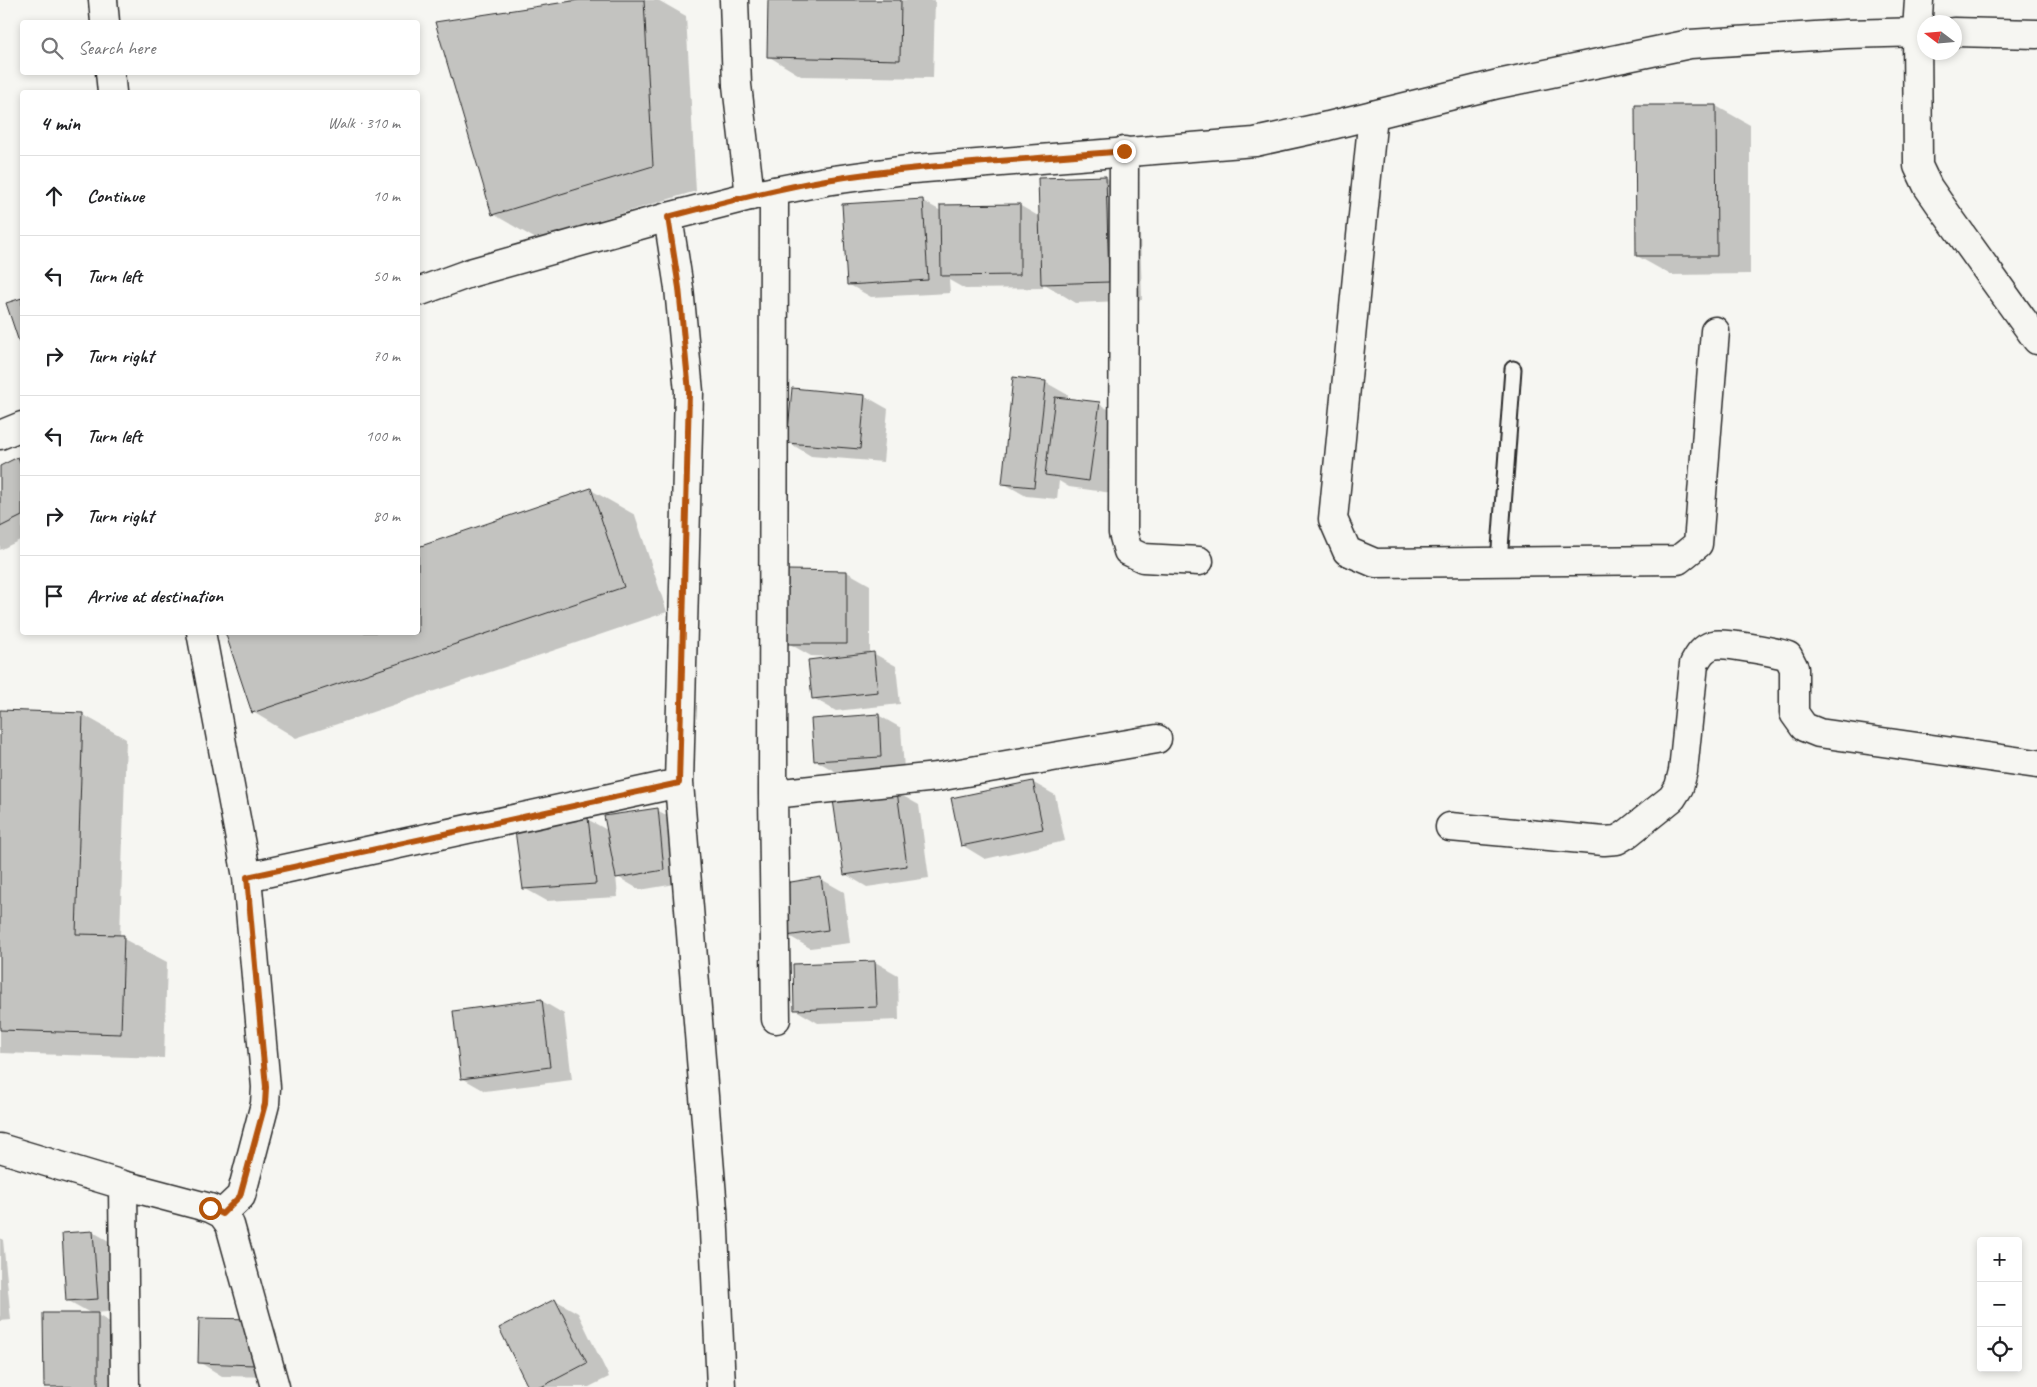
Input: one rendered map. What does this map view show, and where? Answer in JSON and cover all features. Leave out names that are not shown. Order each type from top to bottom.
[{"type":"street","points":[[102,0],[105,20]]},
{"type":"street","points":[[734,0],[737,85],[762,193],[776,1019]]},
{"type":"street","points":[[1919,0],[1919,15]]},
{"type":"street","points":[[420,291],[470,273],[668,217],[762,193],[826,180],[913,169],[1255,142],[1498,84],[1690,44],[1917,32]]},
{"type":"street","points":[[1962,32],[2037,34]]},
{"type":"street","points":[[1920,60],[1918,166],[1928,187],[2037,340]]},
{"type":"street","points":[[110,75],[112,90]]},
{"type":"street","points":[[1373,115],[1333,518],[1348,551],[1375,563],[1678,560],[1698,544],[1715,331]]},
{"type":"street","points":[[1124,151],[1123,534],[1128,551],[1143,558],[1199,562]]},
{"type":"street","points":[[668,217],[679,288],[689,392],[679,783],[713,1209],[722,1387]]},
{"type":"street","points":[[0,435],[20,427]]},
{"type":"street","points":[[202,635],[247,877],[266,1095],[240,1196],[222,1214]]},
{"type":"street","points":[[1450,827],[1604,841],[1617,840],[1627,834],[1672,798],[1680,787],[1694,664],[1701,652],[1714,644],[1775,652],[1788,656],[1794,668],[1794,713],[1804,727],[1819,733],[2037,764]]},
{"type":"street","points":[[773,794],[938,777],[1157,739]]},
{"type":"street","points":[[247,877],[679,783]]},
{"type":"street","points":[[0,1148],[123,1185],[192,1202],[222,1214],[230,1225],[275,1387]]},
{"type":"street","points":[[123,1185],[125,1387]]},
{"type":"lane","points":[[1499,562],[1513,369]]},
{"type":"building","points":[[579,0],[644,0],[653,166],[492,215],[435,22]]},
{"type":"building","points":[[768,0],[901,0],[900,60],[767,57]]},
{"type":"building","points":[[1635,105],[1716,105],[1717,256],[1636,256]]},
{"type":"building","points":[[1106,176],[1109,282],[1041,284],[1038,178]]},
{"type":"building","points":[[923,199],[928,280],[847,285],[842,204]]},
{"type":"building","points":[[1020,204],[1020,275],[941,276],[940,205]]},
{"type":"building","points":[[20,299],[20,345],[6,303]]},
{"type":"building","points":[[1013,377],[1046,381],[1034,487],[1002,484]]},
{"type":"building","points":[[792,388],[865,395],[860,449],[787,443]]},
{"type":"building","points":[[1055,397],[1100,402],[1089,481],[1045,475]]},
{"type":"building","points":[[18,457],[20,462],[20,517],[0,527],[0,466]]},
{"type":"building","points":[[591,488],[624,587],[252,713],[226,635],[420,635],[420,546]]},
{"type":"building","points":[[787,570],[847,571],[847,644],[787,644]]},
{"type":"building","points":[[874,652],[878,692],[812,699],[808,660]]},
{"type":"building","points":[[0,710],[83,713],[76,934],[124,935],[121,1034],[0,1030]]},
{"type":"building","points":[[879,714],[881,757],[814,761],[811,719]]},
{"type":"building","points":[[1033,781],[1043,829],[961,846],[951,798]]},
{"type":"building","points":[[897,791],[907,866],[844,875],[833,800]]},
{"type":"building","points":[[658,808],[664,870],[616,878],[604,816]]},
{"type":"building","points":[[588,818],[596,884],[523,889],[514,823]]},
{"type":"building","points":[[821,877],[828,930],[786,936],[779,884]]},
{"type":"building","points":[[875,961],[877,1007],[794,1010],[793,964]]},
{"type":"building","points":[[542,999],[550,1067],[461,1079],[453,1011]]},
{"type":"building","points":[[93,1231],[98,1299],[66,1301],[62,1233]]},
{"type":"building","points":[[555,1299],[587,1363],[541,1387],[528,1387],[499,1328]]},
{"type":"building","points":[[43,1313],[98,1313],[98,1387],[44,1387]]},
{"type":"building","points":[[199,1318],[255,1319],[254,1365],[198,1363]]},
{"type":"route","points":[[210,1208],[222,1214],[240,1196],[265,1104],[266,1087],[247,877],[679,783],[689,392],[679,288],[668,217],[750,196],[826,180],[913,169],[1124,151]]}]
